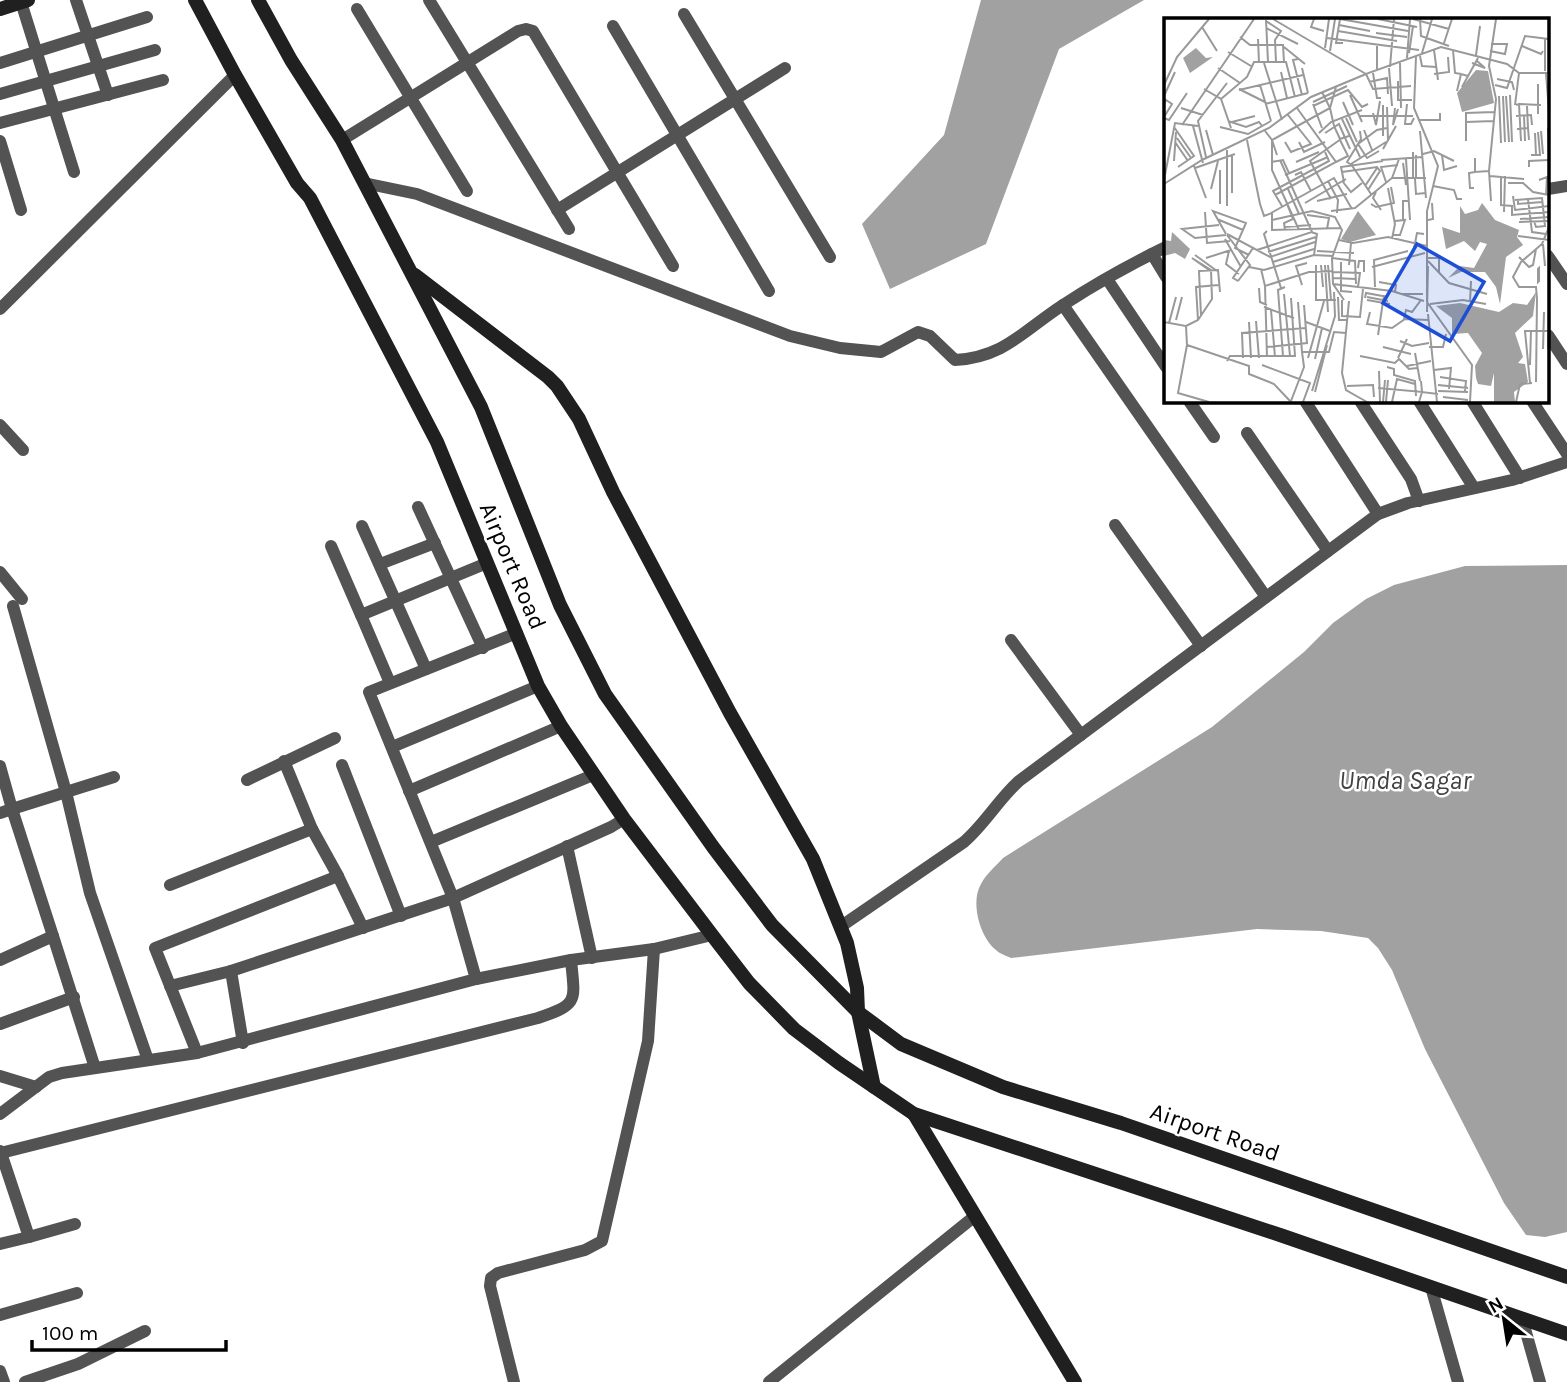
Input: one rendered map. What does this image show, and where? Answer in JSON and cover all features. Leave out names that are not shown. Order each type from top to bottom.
[{"type":"main road","name":"Airport Road","points":[[195,0],[297,183],[310,198],[437,442],[538,686],[561,726],[624,819],[712,935],[749,983],[794,1029],[914,1114],[1567,1334]]},
{"type":"main road","name":"Airport Road","points":[[258,0],[291,60],[342,140],[484,413],[560,605],[605,694],[713,847],[772,925],[858,1012],[901,1044],[1003,1087],[1121,1124],[1567,1277]]},
{"type":"main road","points":[[0,9],[24,1]]},
{"type":"main road","name":"Airport Road","points":[[411,272],[548,377],[579,419],[612,492],[750,751],[813,859],[847,943],[874,1087]]},
{"type":"main road","points":[[914,1114],[1074,1382]]},
{"type":"street","points":[[76,0],[108,94]]},
{"type":"street","points":[[429,0],[569,229]]},
{"type":"street","points":[[24,1],[36,51],[74,172]]},
{"type":"street","points":[[358,9],[467,191]]},
{"type":"street","points":[[684,14],[830,257]]},
{"type":"street","points":[[0,63],[147,17]]},
{"type":"street","points":[[613,26],[769,291]]},
{"type":"street","points":[[342,140],[519,32],[526,29],[533,31],[673,266]]},
{"type":"street","points":[[0,94],[155,50]]},
{"type":"street","points":[[557,210],[785,68]]},
{"type":"street","points":[[1,307],[235,75]]},
{"type":"street","points":[[0,123],[163,80]]},
{"type":"street","points":[[0,141],[21,210]]},
{"type":"street","points":[[364,183],[418,194],[790,337],[840,348],[881,352],[918,332],[930,336],[955,360],[974,359],[1000,351],[1063,305],[1164,248]]},
{"type":"street","points":[[1152,254],[1164,274]]},
{"type":"street","points":[[1550,259],[1566,279]]},
{"type":"street","points":[[1107,279],[1164,364]]},
{"type":"street","points":[[1063,305],[1266,597]]},
{"type":"street","points":[[1550,338],[1567,364]]},
{"type":"street","points":[[1190,402],[1214,437]]},
{"type":"street","points":[[1306,402],[1378,514]]},
{"type":"street","points":[[1420,402],[1475,488]]},
{"type":"street","points":[[1473,402],[1520,478]]},
{"type":"street","points":[[1533,402],[1567,454]]},
{"type":"street","points":[[1365,403],[1411,478],[1419,500]]},
{"type":"street","points":[[0,425],[23,450]]},
{"type":"street","points":[[1247,433],[1328,551]]},
{"type":"street","points":[[840,927],[964,842],[980,829],[1005,794],[1019,781],[1378,514],[1419,500],[1520,478],[1567,462]]},
{"type":"street","points":[[418,507],[483,648]]},
{"type":"street","points":[[1115,525],[1201,646]]},
{"type":"street","points":[[362,526],[426,669]]},
{"type":"street","points":[[380,564],[435,543]]},
{"type":"street","points":[[331,546],[390,683]]},
{"type":"street","points":[[361,615],[487,563]]},
{"type":"street","points":[[0,572],[18,602],[90,893],[148,1060]]},
{"type":"street","points":[[476,979],[453,898],[369,692],[517,633]]},
{"type":"street","points":[[1011,640],[1081,735]]},
{"type":"street","points":[[392,747],[538,686]]},
{"type":"street","points":[[409,791],[561,726]]},
{"type":"street","points":[[247,780],[335,738]]},
{"type":"street","points":[[284,761],[312,829],[363,928]]},
{"type":"street","points":[[342,765],[401,916]]},
{"type":"street","points":[[0,766],[6,811],[74,997],[94,1068]]},
{"type":"street","points":[[431,842],[593,775]]},
{"type":"street","points":[[6,811],[114,777]]},
{"type":"street","points":[[170,986],[231,971],[453,898],[624,819]]},
{"type":"street","points":[[170,885],[312,829]]},
{"type":"street","points":[[567,846],[592,958]]},
{"type":"street","points":[[197,1054],[155,948],[338,876]]},
{"type":"street","points":[[0,1114],[49,1077],[197,1054],[476,979],[571,960],[654,949],[712,935]]},
{"type":"street","points":[[0,960],[53,936]]},
{"type":"street","points":[[514,1382],[490,1286],[491,1278],[498,1273],[585,1250],[602,1241],[648,1041],[654,949]]},
{"type":"street","points":[[29,1237],[0,1152],[538,1018],[571,1004],[574,992],[571,960]]},
{"type":"street","points":[[231,971],[243,1043]]},
{"type":"street","points":[[0,1024],[74,997]]},
{"type":"street","points":[[0,1076],[36,1087]]},
{"type":"street","points":[[769,1382],[975,1216]]},
{"type":"street","points":[[0,1244],[75,1224]]},
{"type":"street","points":[[1431,1287],[1458,1382]]},
{"type":"street","points":[[0,1315],[78,1293]]},
{"type":"street","points":[[1522,1318],[1540,1382]]},
{"type":"street","points":[[25,1382],[78,1364],[145,1331]]},
{"type":"street","points":[[0,1371],[4,1382]]},
{"type":"water","points":[[981,0],[1144,0],[1059,49],[986,244],[890,289],[862,224],[944,135]]},
{"type":"water","name":"Umda Sagar","points":[[1567,565],[1567,1232],[1545,1237],[1526,1235],[1504,1203],[1425,1049],[1392,970],[1368,938],[1321,931],[1257,929],[1011,958],[998,951],[985,937],[978,919],[976,900],[981,884],[1003,858],[1212,727],[1304,652],[1333,623],[1366,599],[1394,585],[1465,566]]}]
